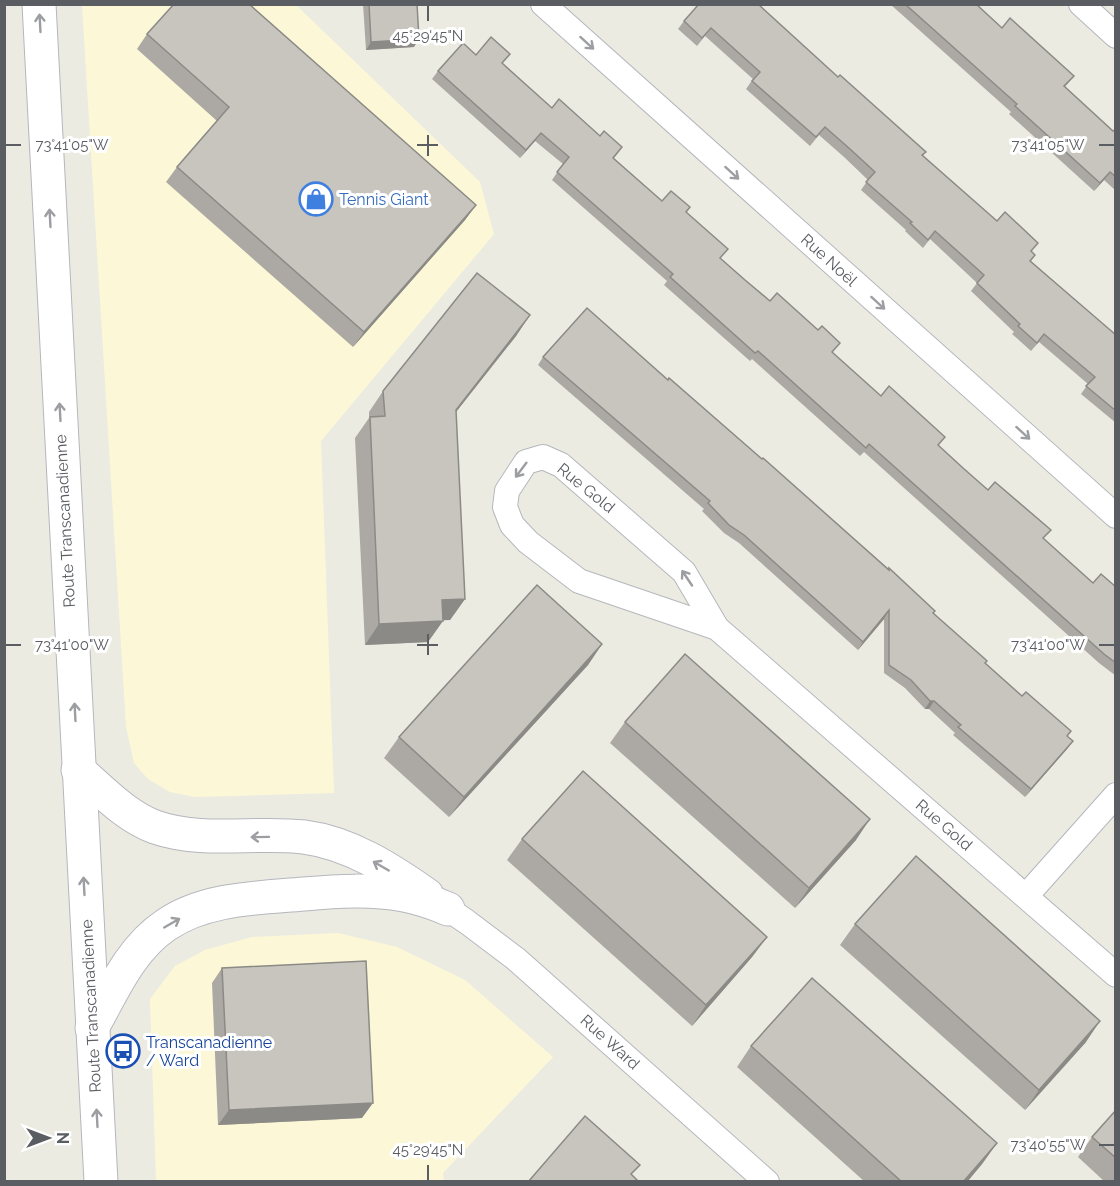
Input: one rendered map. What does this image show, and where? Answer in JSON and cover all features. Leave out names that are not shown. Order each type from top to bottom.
[{"type":"main road","name":"Route Transcanadienne","points":[[39,4],[101,1182]]},
{"type":"main road","points":[[78,771],[128,813],[155,827],[204,836],[304,837],[332,843],[379,864],[448,909]]},
{"type":"main road","points":[[92,1028],[129,962],[150,938],[167,924],[186,914],[210,906],[272,896],[341,891],[420,898],[448,909]]},
{"type":"street","name":"Rue Noël","points":[[543,4],[1116,516]]},
{"type":"street","points":[[1081,4],[1116,36]]},
{"type":"street","name":"Rue Gold","points":[[717,628],[579,581],[528,542],[512,525],[505,507],[507,491],[526,462],[543,458],[561,465],[684,572],[717,628],[1116,975]]},
{"type":"street","points":[[1026,896],[1116,795]]},
{"type":"street","name":"Rue Ward","points":[[448,909],[516,959],[767,1182]]},
{"type":"shaded area","points":[[82,5],[296,5],[480,182],[494,234],[321,441],[334,793],[195,797],[170,792],[148,779],[134,763],[126,727]]},
{"type":"shaded area","points":[[338,933],[397,947],[465,980],[553,1057],[443,1173],[444,1181],[156,1181],[150,999],[175,966],[205,950],[252,937]]},
{"type":"building","points":[[174,4],[249,4],[476,205],[364,332],[177,167],[229,107],[147,34]]},
{"type":"building","points":[[369,4],[417,4],[419,39],[371,42]]},
{"type":"building","points":[[699,4],[758,4],[838,77],[840,75],[926,152],[922,155],[997,221],[1005,212],[1038,243],[1031,251],[1035,255],[1030,261],[1116,335],[1116,411],[1086,386],[1095,377],[1044,334],[1037,343],[1018,326],[1020,324],[977,283],[984,275],[935,231],[928,240],[910,223],[912,222],[866,182],[875,172],[850,149],[825,127],[816,137],[752,81],[760,72],[711,28],[702,38],[684,21]]},
{"type":"building","points":[[905,4],[976,4],[1002,28],[1010,18],[1074,76],[1064,86],[1113,131],[1116,129],[1116,177],[1110,172],[1100,183],[1015,106],[1017,104]]},
{"type":"building","points":[[491,37],[510,54],[502,63],[552,108],[559,99],[600,136],[604,131],[622,147],[613,158],[662,201],[671,191],[690,207],[686,212],[728,249],[720,258],[745,280],[770,301],[777,293],[818,330],[822,326],[840,343],[832,352],[881,396],[889,386],[945,437],[938,445],[963,468],[988,490],[995,482],[1051,530],[1043,538],[1093,583],[1101,574],[1116,587],[1116,663],[869,444],[866,448],[758,351],[755,353],[670,277],[673,274],[557,172],[569,157],[541,133],[526,150],[438,71],[463,43],[476,55]]},
{"type":"building","points":[[477,273],[530,315],[456,410],[465,599],[442,600],[443,621],[379,624],[370,417],[385,416],[383,391]]},
{"type":"building","points":[[587,308],[668,380],[669,378],[763,458],[889,570],[889,568],[935,611],[933,613],[985,659],[987,661],[985,663],[1022,696],[1026,692],[1071,731],[1067,736],[1073,741],[1031,789],[958,727],[961,725],[934,701],[930,701],[911,680],[889,665],[889,610],[863,642],[744,535],[729,525],[708,503],[710,501],[543,357]]},
{"type":"building","points":[[537,585],[602,644],[464,797],[399,737]]},
{"type":"building","points":[[685,654],[870,819],[809,888],[625,722]]},
{"type":"building","points":[[583,771],[767,937],[706,1005],[522,839]]},
{"type":"building","points":[[916,856],[1100,1021],[1039,1090],[855,924]]},
{"type":"building","points":[[366,961],[373,1103],[229,1110],[222,968]]},
{"type":"building","points":[[812,978],[997,1143],[963,1182],[902,1182],[751,1046]]},
{"type":"building","points":[[1116,1110],[1116,1158],[1092,1137]]},
{"type":"building","points":[[585,1116],[640,1165],[631,1174],[639,1182],[528,1182]]},
{"type":"place","name":"Tennis Giant","points":[[316,199]]},
{"type":"place","name":"Transcanadienne / Ward","points":[[123,1051]]}]
